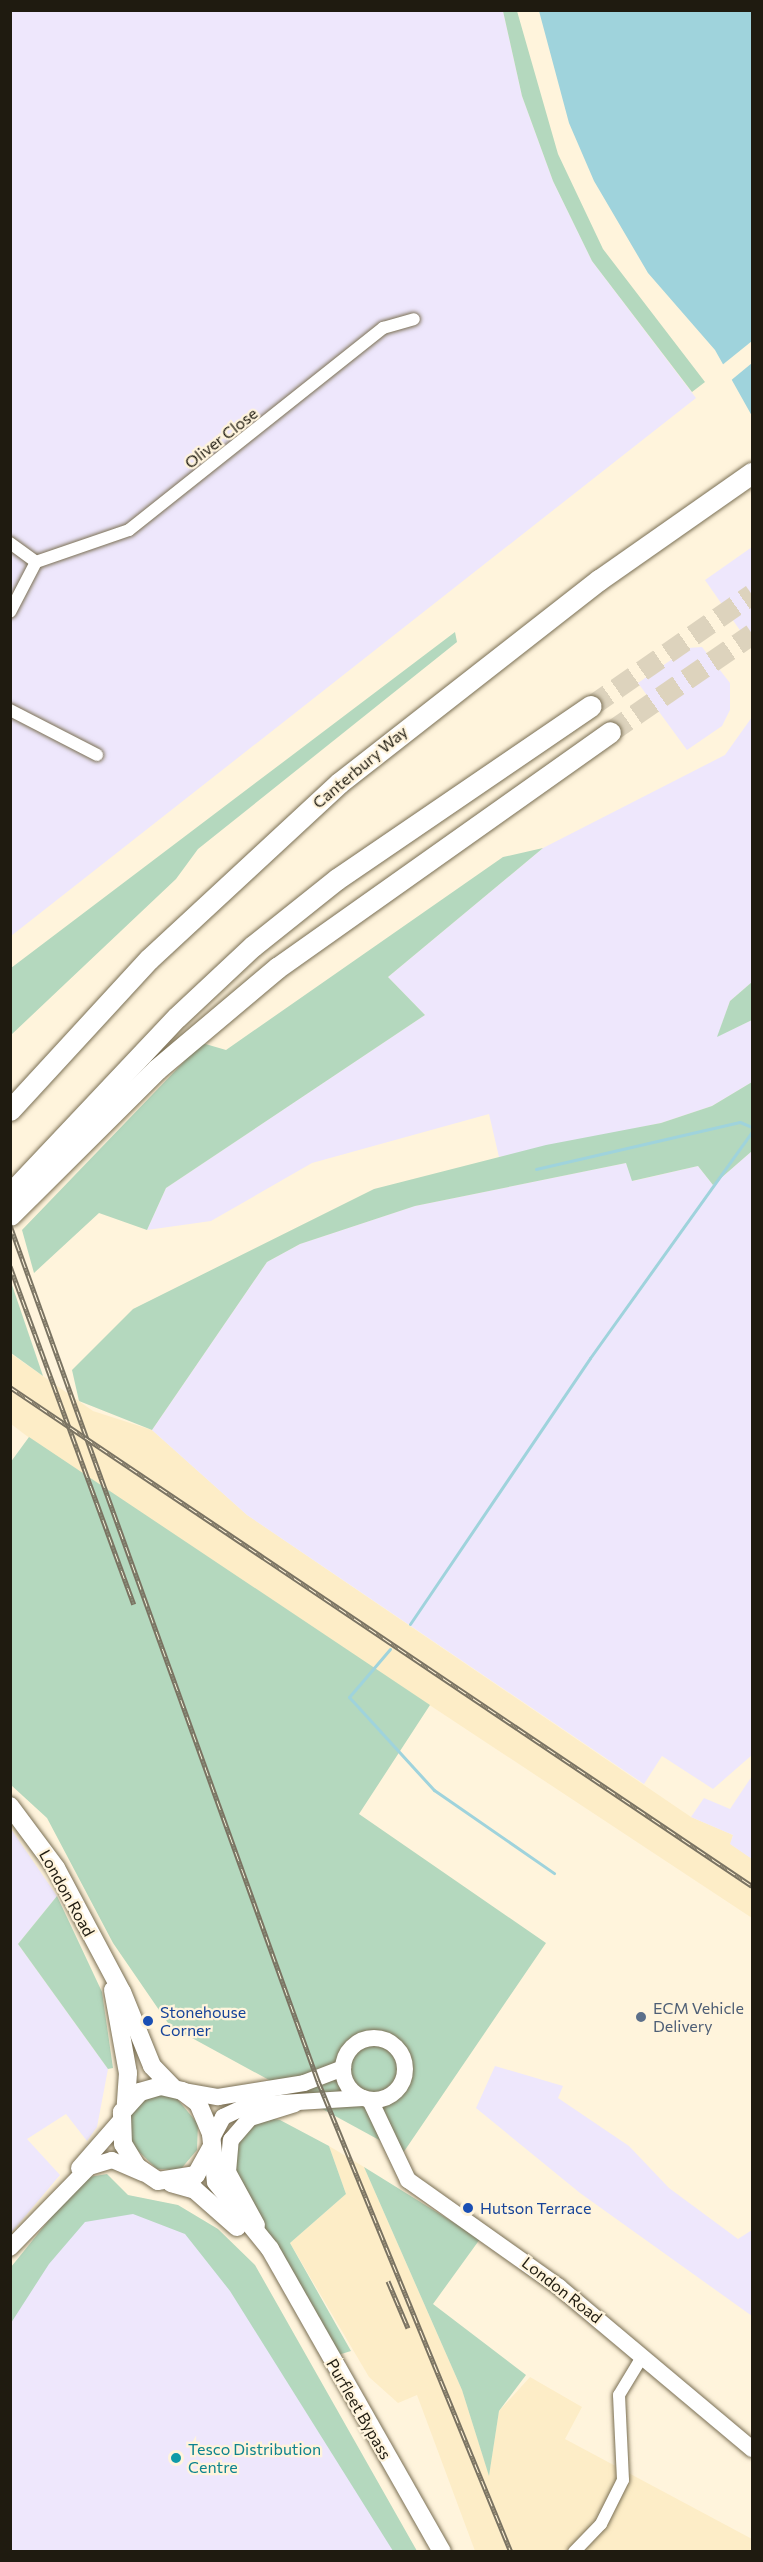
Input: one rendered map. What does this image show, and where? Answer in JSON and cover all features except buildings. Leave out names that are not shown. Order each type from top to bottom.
[{"type":"highway","name":"Canterbury Way","points":[[10,1110],[149,959],[339,783],[599,580],[753,473]]},
{"type":"highway","points":[[10,1215],[18,1194],[177,1017],[253,946],[337,879],[591,706]]},
{"type":"highway","points":[[18,1194],[157,1070],[277,968],[610,732]]},
{"type":"main road","name":"London Road","points":[[10,1806],[56,1868],[114,1986],[128,2073],[123,2112]]},
{"type":"main road","name":"London Road","points":[[114,1986],[122,1992],[152,2066],[177,2089]]},
{"type":"main road","points":[[147,2089],[177,2089],[204,2112],[212,2142],[196,2175],[168,2183],[143,2173],[123,2144],[123,2112],[147,2089]]},
{"type":"main road","name":"Purfleet Bypass","points":[[212,2142],[216,2182],[259,2234],[442,2552]]},
{"type":"main road","name":"Purfleet Bypass","points":[[168,2183],[189,2186],[207,2199],[276,2266]]},
{"type":"street","name":"Oliver Close","points":[[36,562],[129,530],[383,328],[414,319]]},
{"type":"street","points":[[10,543],[36,562],[10,612]]},
{"type":"street","points":[[10,710],[97,754]]},
{"type":"street","points":[[212,2142],[218,2122],[235,2110],[366,2099],[391,2094],[405,2069],[391,2043],[362,2041],[348,2052],[343,2068],[346,2083],[366,2099]]},
{"type":"street","points":[[177,2089],[218,2097],[304,2083],[343,2068]]},
{"type":"street","name":"London Road","points":[[384,2127],[391,2094]]},
{"type":"street","name":"London Road","points":[[366,2099],[384,2127],[392,2156],[408,2180],[524,2260],[753,2449]]},
{"type":"street","points":[[259,2234],[228,2172],[228,2151],[250,2118],[295,2104]]},
{"type":"street","points":[[10,2248],[74,2177],[123,2112]]},
{"type":"street","points":[[74,2177],[107,2160],[143,2173]]},
{"type":"street","points":[[574,2552],[602,2524],[623,2480],[619,2395],[642,2356]]},
{"type":"shaded area","points":[[11,11],[503,11],[522,96],[553,181],[592,261],[696,398],[11,936]]},
{"type":"shaded area","points":[[752,547],[752,634],[746,639],[705,580]]},
{"type":"shaded area","points":[[702,647],[730,683],[730,710],[722,726],[687,750],[638,683],[688,648]]},
{"type":"shaded area","points":[[752,717],[752,982],[730,1001],[718,1036],[752,1020],[752,1082],[712,1106],[661,1123],[499,1157],[489,1114],[312,1163],[211,1221],[147,1230],[166,1188],[425,1015],[388,977],[543,848],[725,755]]},
{"type":"shaded area","points":[[752,1151],[752,1755],[713,1789],[662,1756],[644,1784],[247,1515],[152,1430],[267,1262],[300,1244],[415,1206],[626,1163],[633,1181],[698,1166],[713,1185]]},
{"type":"shaded area","points":[[10,1353],[93,1411],[152,1430],[247,1515],[691,1817],[733,1835],[731,1844],[752,1859],[752,1918],[60,1461],[11,1424]]},
{"type":"shaded area","points":[[752,1776],[752,1859],[730,1844],[733,1835],[691,1817],[704,1798],[730,1809]]},
{"type":"shaded area","points":[[11,1829],[57,1896],[18,1944],[108,2069],[97,2127],[87,2141],[66,2114],[27,2139],[60,2175],[11,2233]]},
{"type":"shaded area","points":[[495,2066],[563,2086],[558,2098],[629,2146],[669,2188],[738,2239],[752,2230],[752,2316],[580,2193],[476,2108]]},
{"type":"shaded area","points":[[329,2146],[364,2167],[462,2390],[489,2475],[499,2411],[530,2377],[582,2407],[565,2439],[752,2539],[752,2551],[475,2551],[417,2395],[398,2403],[369,2377],[290,2243],[346,2194]]},
{"type":"shaded area","points":[[101,2199],[215,2241],[404,2551],[11,2551],[10,2313],[21,2291]]},
{"type":"green space","points":[[503,11],[517,11],[558,154],[603,249],[705,382],[692,392],[592,261],[553,181],[522,96]]},
{"type":"green space","points":[[455,632],[457,642],[198,849],[176,879],[11,1035],[11,968]]},
{"type":"green space","points":[[543,848],[388,977],[425,1015],[166,1188],[147,1230],[99,1213],[34,1273],[22,1230],[202,1043],[226,1050],[503,857]]},
{"type":"green space","points":[[752,982],[752,1020],[717,1037],[730,1001]]},
{"type":"green space","points":[[752,1082],[752,1151],[713,1185],[698,1166],[632,1181],[626,1163],[415,1206],[300,1244],[267,1262],[152,1430],[79,1401],[72,1370],[133,1309],[374,1189],[546,1145],[661,1123],[712,1106]]},
{"type":"green space","points":[[11,1282],[43,1376],[11,1353]]},
{"type":"green space","points":[[29,1437],[430,1705],[359,1814],[546,1943],[403,2153],[170,2026],[113,1943],[47,1818],[11,1785],[10,1463]]},
{"type":"green space","points":[[57,1896],[102,1992],[113,2068],[108,2069],[18,1944]]},
{"type":"green space","points":[[144,2095],[174,2095],[198,2124],[197,2150],[180,2170],[157,2169],[131,2144],[126,2118]]},
{"type":"green space","points":[[261,2117],[280,2120],[329,2146],[346,2194],[290,2243],[351,2351],[338,2355],[233,2177],[230,2149]]},
{"type":"green space","points":[[364,2167],[480,2239],[433,2304],[526,2375],[499,2411],[489,2476],[462,2390]]},
{"type":"green space","points":[[107,2174],[128,2195],[178,2205],[218,2229],[255,2265],[417,2551],[393,2551],[230,2291],[185,2234],[133,2214],[85,2222],[49,2264],[11,2323],[11,2267],[83,2178]]},
{"type":"water","points":[[539,11],[752,11],[752,416],[715,350],[648,273],[594,181],[569,123]]},
{"type":"pier","points":[[752,341],[752,363],[729,382],[721,366]]},
{"type":"waterway","points":[[536,1169],[740,1122],[752,1127]]},
{"type":"waterway","points":[[410,1624],[590,1358],[752,1132]]},
{"type":"waterway","points":[[390,1649],[349,1697],[434,1790],[554,1873]]},
{"type":"tunnel","points":[[591,706],[752,594]]},
{"type":"tunnel","points":[[610,732],[752,634]]},
{"type":"railway","points":[[10,1225],[318,2081],[511,2552]]},
{"type":"railway","points":[[10,1266],[134,1604]]},
{"type":"railway","points":[[10,1387],[752,1886]]},
{"type":"railway","points":[[388,2281],[408,2328]]},
{"type":"place","name":"ECM Vehicle Delivery","points":[[641,2017]]},
{"type":"place","name":"Stonehouse Corner","points":[[148,2021]]},
{"type":"place","name":"Hutson Terrace","points":[[468,2208]]},
{"type":"place","name":"Tesco Distribution Centre","points":[[176,2458]]}]
